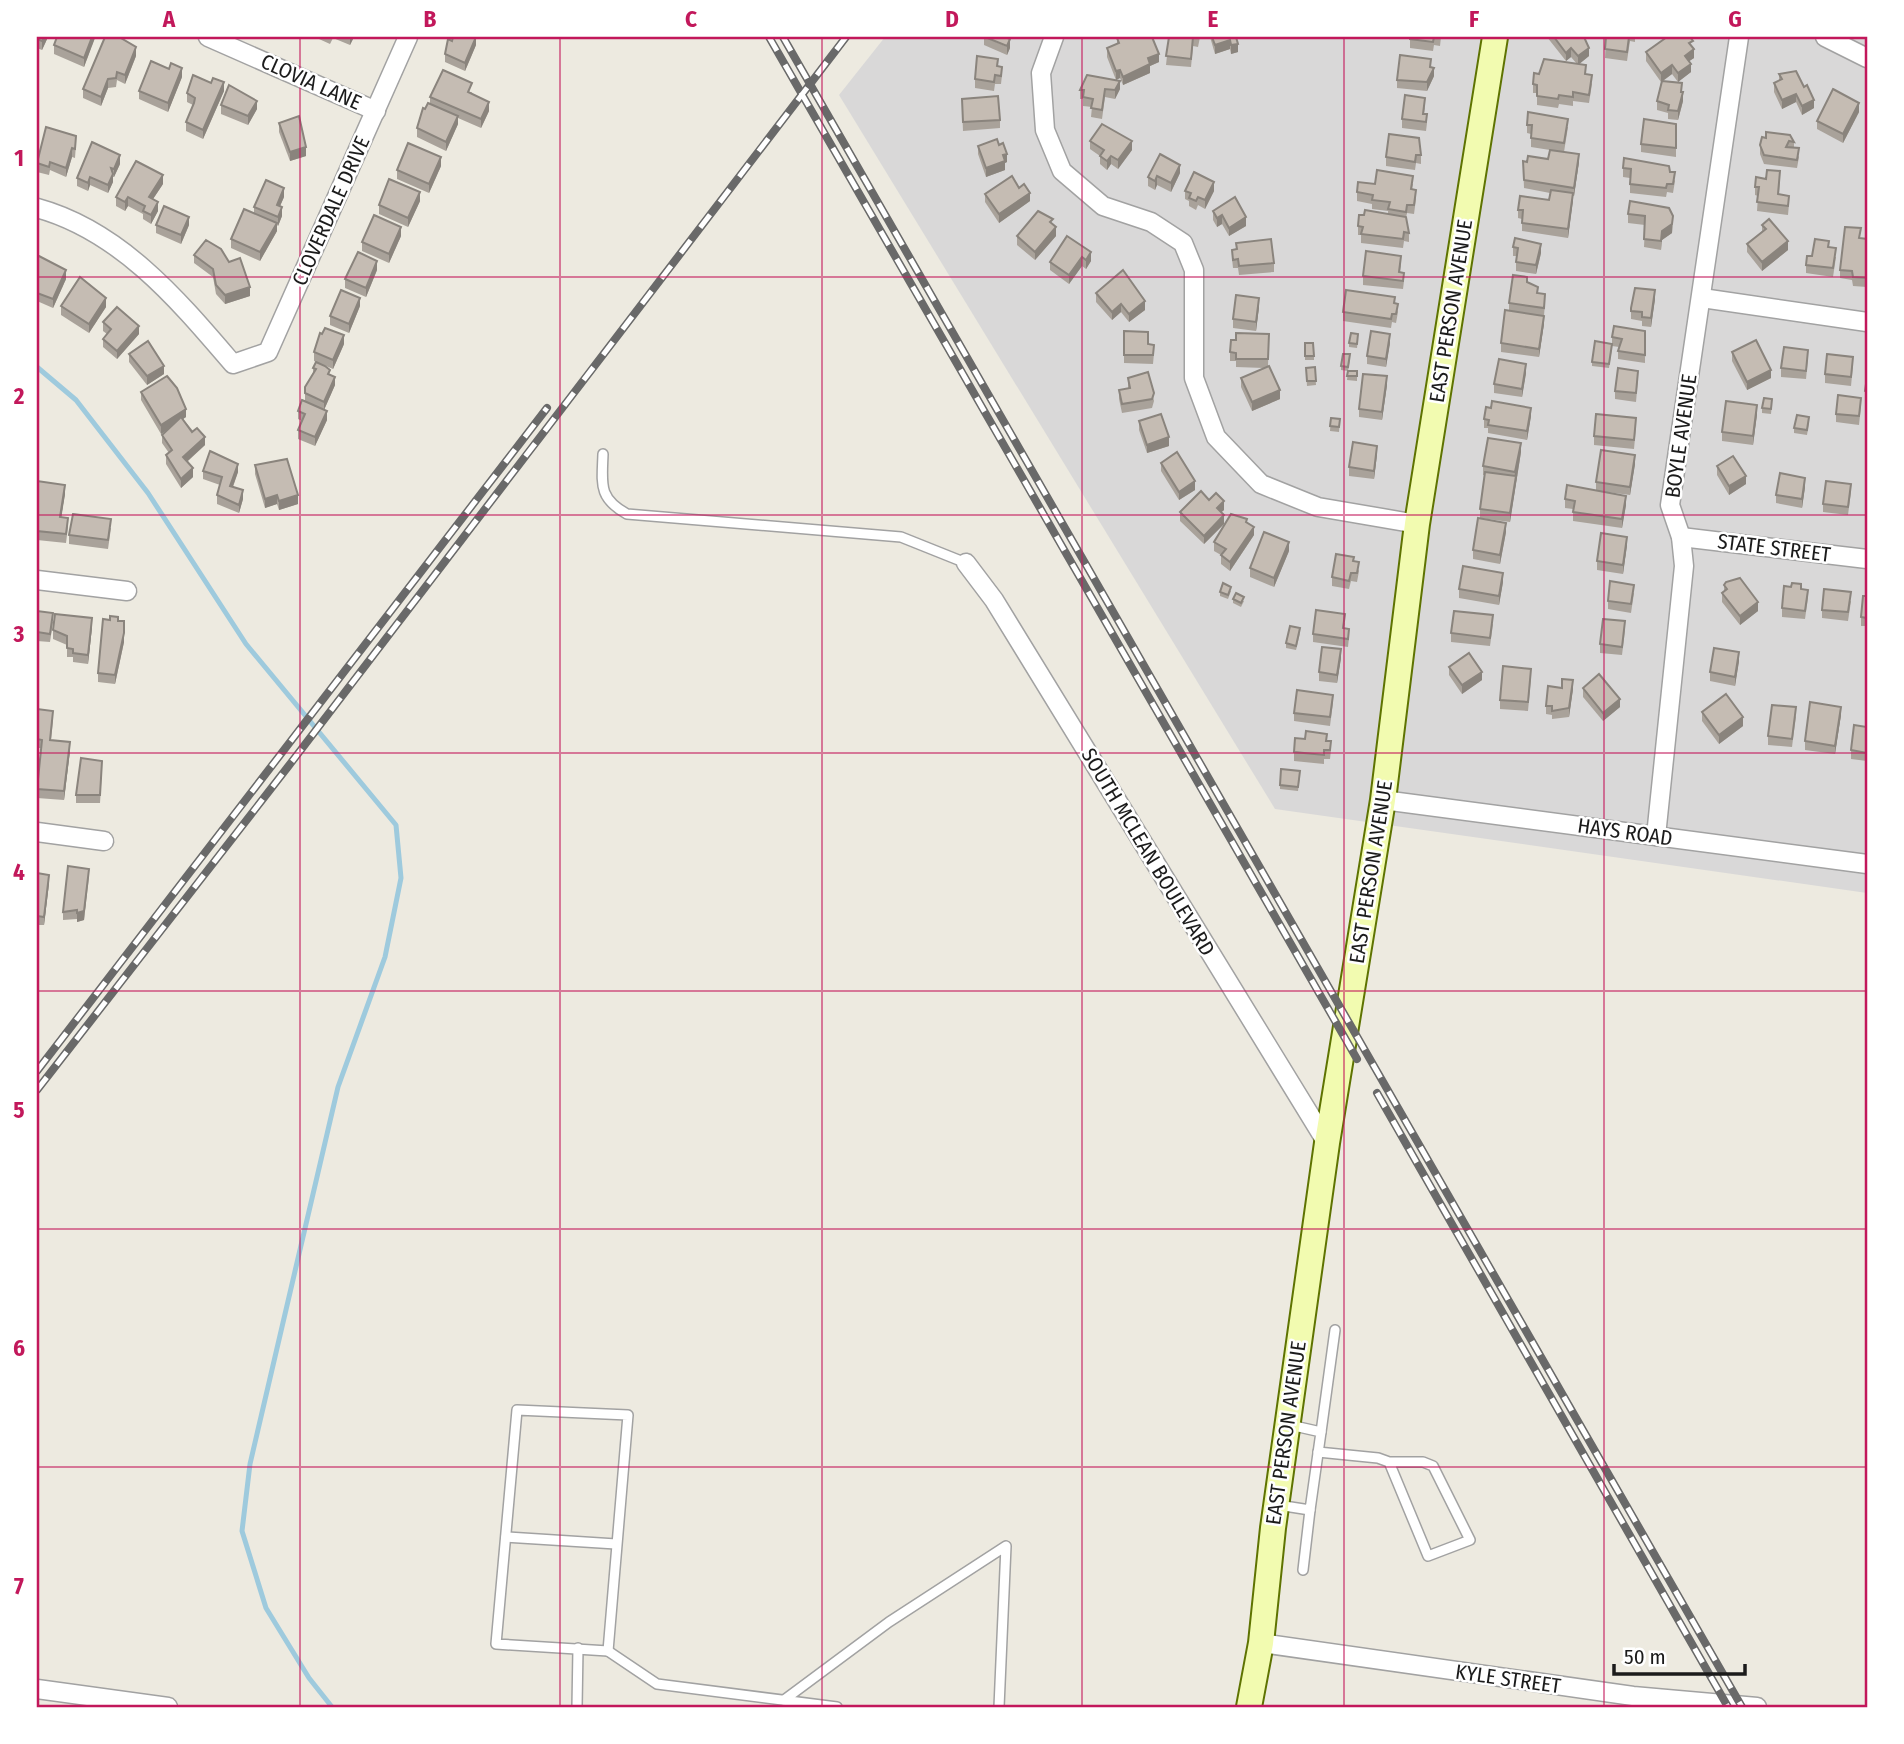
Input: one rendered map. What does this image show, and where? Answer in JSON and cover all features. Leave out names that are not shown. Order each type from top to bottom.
[{"type":"main road","name":"EAST PERSON AVENUE","points":[[1249,1707],[1261,1643],[1276,1505],[1326,1143],[1383,800],[1418,524],[1494,37]]},
{"type":"street","name":"CLOVIA LANE","points":[[208,37],[376,111]]},
{"type":"street","name":"CLOVERDALE DRIVE","points":[[37,208],[54,213],[133,257],[187,311],[233,364],[268,352],[408,37]]},
{"type":"street","points":[[1054,37],[1041,73],[1045,130],[1049,140],[1062,171],[1103,206],[1151,222],[1183,243],[1194,270],[1194,378],[1216,437],[1261,484],[1318,507],[1418,524]]},
{"type":"street","name":"BOYLE AVENUE","points":[[1656,836],[1684,566],[1681,537],[1670,505],[1739,37]]},
{"type":"street","points":[[1825,37],[1867,58]]},
{"type":"street","points":[[1702,298],[1867,322]]},
{"type":"street","name":"STATE STREET","points":[[1681,537],[1867,559]]},
{"type":"street","name":"SOUTH MCLEAN BOULEVARD","points":[[966,563],[994,600],[1326,1143]]},
{"type":"street","points":[[37,580],[127,591]]},
{"type":"street","name":"HAYS ROAD","points":[[1383,800],[1867,864]]},
{"type":"street","points":[[37,832],[104,841]]},
{"type":"street","name":"KYLE STREET","points":[[1261,1643],[1633,1696],[1757,1707]]},
{"type":"street","points":[[37,1689],[168,1707]]},
{"type":"lane","points":[[603,454],[602,488],[611,505],[627,514],[901,537],[966,563]]},
{"type":"lane","points":[[1303,1570],[1335,1331]]},
{"type":"lane","points":[[608,1651],[628,1415],[517,1410],[496,1644],[578,1647],[608,1651],[657,1684],[838,1707]]},
{"type":"lane","points":[[1287,1425],[1321,1432]]},
{"type":"lane","points":[[1318,1452],[1378,1458],[1389,1462],[1423,1462],[1433,1466],[1470,1540],[1428,1556],[1389,1462]]},
{"type":"lane","points":[[1276,1505],[1310,1510]]},
{"type":"lane","points":[[506,1536],[616,1544]]},
{"type":"lane","points":[[784,1700],[889,1622],[1006,1546],[999,1707]]},
{"type":"lane","points":[[577,1707],[578,1647]]},
{"type":"shaded area","points":[[885,37],[1867,37],[1867,893],[1275,809],[839,95]]},
{"type":"building","points":[[57,37],[92,37],[84,58],[54,45]]},
{"type":"building","points":[[105,37],[119,37],[136,47],[125,75],[117,72],[116,78],[108,79],[101,97],[83,89]]},
{"type":"building","points":[[453,37],[476,37],[465,63],[445,54],[448,39],[452,41]]},
{"type":"building","points":[[985,37],[1005,37],[1010,39],[1007,46]]},
{"type":"building","points":[[1152,37],[1159,54],[1148,58],[1150,64],[1123,77],[1120,70],[1116,71],[1107,48],[1119,43],[1117,38]]},
{"type":"building","points":[[1169,37],[1193,37],[1191,59],[1166,56]]},
{"type":"building","points":[[1212,37],[1236,37],[1238,44],[1231,45],[1230,40],[1215,45]]},
{"type":"building","points":[[1410,37],[1434,37],[1433,42]]},
{"type":"building","points":[[1554,37],[1584,37],[1589,48],[1578,56],[1571,48],[1566,53]]},
{"type":"building","points":[[1606,37],[1629,37],[1627,52],[1605,49]]},
{"type":"building","points":[[1667,37],[1690,37],[1693,41],[1689,43],[1694,49],[1685,56],[1691,64],[1678,73],[1672,65],[1661,73],[1646,52]]},
{"type":"building","points":[[1400,55],[1431,59],[1430,67],[1434,68],[1427,82],[1397,80]]},
{"type":"building","points":[[977,56],[998,59],[997,66],[1002,67],[1001,76],[995,75],[994,82],[975,79]]},
{"type":"building","points":[[1544,59],[1586,65],[1585,74],[1592,75],[1589,95],[1573,92],[1573,97],[1559,95],[1558,99],[1537,96],[1537,85],[1533,84],[1534,73],[1539,74]]},
{"type":"building","points":[[151,61],[169,69],[171,63],[182,68],[168,103],[139,91]]},
{"type":"building","points":[[443,70],[472,83],[468,92],[489,102],[481,119],[430,97]]},
{"type":"building","points":[[1796,71],[1814,100],[1802,106],[1796,94],[1782,100],[1774,83],[1782,79],[1779,74]]},
{"type":"building","points":[[193,75],[211,83],[213,78],[224,82],[203,130],[186,122],[195,98],[187,93]]},
{"type":"building","points":[[1087,75],[1120,81],[1115,90],[1105,89],[1102,110],[1091,108],[1093,99],[1083,97],[1084,90],[1080,90]]},
{"type":"building","points":[[1662,81],[1682,83],[1683,92],[1678,111],[1668,110],[1669,105],[1657,101]]},
{"type":"building","points":[[229,85],[257,101],[248,116],[221,105]]},
{"type":"building","points":[[1833,89],[1859,103],[1843,134],[1817,121]]},
{"type":"building","points":[[1405,95],[1425,98],[1423,114],[1427,114],[1426,122],[1402,119]]},
{"type":"building","points":[[998,96],[1000,120],[963,122],[962,99]]},
{"type":"building","points":[[428,103],[458,116],[446,142],[417,128],[423,108],[425,109]]},
{"type":"building","points":[[1528,112],[1568,119],[1564,143],[1531,138],[1532,125],[1527,125]]},
{"type":"building","points":[[299,116],[306,147],[290,152],[279,123]]},
{"type":"building","points":[[1644,119],[1676,124],[1676,148],[1641,144]]},
{"type":"building","points":[[1102,124],[1132,141],[1118,160],[1111,156],[1107,161],[1100,156],[1104,150],[1090,141]]},
{"type":"building","points":[[46,127],[76,136],[75,149],[72,148],[66,168],[50,162],[49,167],[37,163]]},
{"type":"building","points":[[1766,132],[1790,135],[1794,142],[1789,141],[1786,147],[1799,148],[1797,160],[1764,155],[1760,145],[1762,137],[1766,138]]},
{"type":"building","points":[[1389,134],[1419,138],[1421,155],[1416,155],[1415,162],[1386,157]]},
{"type":"building","points":[[997,139],[999,145],[1003,143],[1007,154],[1003,155],[1005,161],[986,168],[978,146]]},
{"type":"building","points":[[92,142],[120,155],[114,169],[111,168],[113,174],[108,185],[90,177],[88,183],[77,178]]},
{"type":"building","points":[[408,143],[441,157],[429,184],[397,170]]},
{"type":"building","points":[[1550,150],[1579,154],[1574,188],[1524,180],[1523,161],[1527,162],[1528,156],[1548,159]]},
{"type":"building","points":[[1160,154],[1180,165],[1171,183],[1157,176],[1155,181],[1148,177]]},
{"type":"building","points":[[1624,158],[1669,166],[1670,172],[1675,172],[1673,184],[1667,184],[1666,188],[1630,184],[1631,169],[1623,168]]},
{"type":"building","points":[[136,161],[163,175],[149,197],[158,202],[151,215],[143,211],[145,206],[128,197],[125,202],[116,197]]},
{"type":"building","points":[[1377,170],[1413,176],[1411,189],[1416,190],[1414,205],[1407,205],[1406,212],[1388,209],[1390,202],[1372,200],[1373,195],[1357,192],[1358,182],[1375,184]]},
{"type":"building","points":[[1767,170],[1780,171],[1778,194],[1789,196],[1788,206],[1757,202],[1759,187],[1755,187],[1756,177],[1766,179]]},
{"type":"building","points":[[1194,172],[1214,182],[1205,200],[1198,197],[1196,201],[1189,198],[1191,193],[1185,191]]},
{"type":"building","points":[[1012,176],[1019,188],[1024,184],[1030,193],[999,214],[985,194]]},
{"type":"building","points":[[389,179],[420,192],[408,218],[379,205]]},
{"type":"building","points":[[266,180],[284,188],[277,205],[282,207],[278,217],[254,207]]},
{"type":"building","points":[[1551,190],[1573,193],[1568,229],[1522,223],[1523,210],[1518,210],[1520,196],[1549,200]]},
{"type":"building","points":[[1235,197],[1246,217],[1229,228],[1222,215],[1217,218],[1213,211]]},
{"type":"building","points":[[1630,201],[1669,208],[1673,216],[1672,224],[1662,231],[1661,241],[1644,239],[1645,216],[1628,214]]},
{"type":"building","points":[[164,206],[189,217],[181,235],[156,225]]},
{"type":"building","points":[[244,209],[277,223],[260,252],[231,239]]},
{"type":"building","points":[[1365,210],[1406,217],[1409,233],[1404,232],[1403,239],[1361,234],[1363,227],[1358,226],[1359,215],[1364,215]]},
{"type":"building","points":[[1038,211],[1053,219],[1050,222],[1056,227],[1035,252],[1017,236]]},
{"type":"building","points":[[374,215],[401,227],[389,254],[362,242]]},
{"type":"building","points":[[1769,219],[1788,241],[1762,262],[1747,244],[1766,229],[1762,225]]},
{"type":"building","points":[[1845,227],[1861,228],[1859,238],[1867,239],[1867,278],[1853,277],[1852,271],[1840,270]]},
{"type":"building","points":[[1067,236],[1091,252],[1086,260],[1082,257],[1069,275],[1050,262]]},
{"type":"building","points":[[1515,238],[1541,244],[1536,265],[1516,262],[1518,248],[1513,247]]},
{"type":"building","points":[[1271,239],[1274,263],[1239,266],[1238,259],[1233,260],[1232,250],[1237,249],[1236,243]]},
{"type":"building","points":[[1815,239],[1829,241],[1828,247],[1836,248],[1833,268],[1806,265],[1807,256],[1812,256]]},
{"type":"building","points":[[206,240],[221,249],[229,262],[240,258],[250,287],[225,295],[216,285],[213,269],[194,255]]},
{"type":"building","points":[[1366,251],[1401,256],[1399,272],[1404,273],[1403,281],[1363,276]]},
{"type":"building","points":[[358,252],[377,261],[366,288],[345,279]]},
{"type":"building","points":[[37,255],[66,270],[53,299],[37,293]]},
{"type":"building","points":[[1123,270],[1145,301],[1129,314],[1121,304],[1112,312],[1096,293]]},
{"type":"building","points":[[1513,275],[1527,277],[1527,282],[1538,287],[1537,293],[1545,294],[1544,308],[1509,303]]},
{"type":"building","points":[[80,277],[106,298],[89,324],[61,306]]},
{"type":"building","points":[[1635,288],[1655,290],[1651,318],[1642,317],[1642,312],[1631,311]]},
{"type":"building","points":[[341,290],[360,298],[349,324],[330,316]]},
{"type":"building","points":[[1346,290],[1395,297],[1394,303],[1398,304],[1396,314],[1392,314],[1391,319],[1343,312]]},
{"type":"building","points":[[1236,295],[1259,298],[1256,322],[1233,319]]},
{"type":"building","points":[[117,307],[139,326],[117,351],[103,339],[111,329],[103,322]]},
{"type":"building","points":[[1505,310],[1544,316],[1539,349],[1501,343]]},
{"type":"building","points":[[1614,326],[1645,331],[1645,355],[1618,351],[1622,339],[1612,337]]},
{"type":"building","points":[[325,328],[344,335],[333,360],[314,352],[320,333],[322,334]]},
{"type":"building","points":[[1124,331],[1148,332],[1148,344],[1154,345],[1153,355],[1124,355]]},
{"type":"building","points":[[1371,331],[1390,334],[1386,359],[1367,356]]},
{"type":"building","points":[[1236,333],[1269,334],[1268,359],[1236,359],[1236,353],[1230,352],[1231,340],[1236,340]]},
{"type":"building","points":[[1351,333],[1358,334],[1357,344],[1349,343]]},
{"type":"building","points":[[1756,340],[1771,370],[1747,382],[1732,352]]},
{"type":"building","points":[[148,341],[164,366],[147,376],[129,354]]},
{"type":"building","points":[[1595,341],[1612,344],[1609,364],[1592,362]]},
{"type":"building","points":[[1305,343],[1313,343],[1314,356],[1305,356]]},
{"type":"building","points":[[1784,347],[1808,350],[1806,371],[1781,368]]},
{"type":"building","points":[[1343,354],[1350,354],[1348,367],[1341,366]]},
{"type":"building","points":[[1827,354],[1853,357],[1851,377],[1825,374]]},
{"type":"building","points":[[1499,359],[1526,364],[1522,389],[1494,384]]},
{"type":"building","points":[[316,362],[325,366],[330,370],[328,374],[335,377],[324,402],[305,393],[305,387],[316,369],[313,368]]},
{"type":"building","points":[[1269,366],[1280,390],[1252,402],[1241,378]]},
{"type":"building","points":[[1315,367],[1316,381],[1307,381],[1306,368]]},
{"type":"building","points":[[1618,368],[1638,371],[1636,393],[1615,391]]},
{"type":"building","points":[[1348,371],[1357,371],[1357,376],[1347,376]]},
{"type":"building","points":[[1148,372],[1154,393],[1152,399],[1122,404],[1119,390],[1130,388],[1128,378]]},
{"type":"building","points":[[1363,374],[1387,376],[1382,412],[1359,409]]},
{"type":"building","points":[[167,376],[177,388],[186,409],[161,425],[141,392]]},
{"type":"building","points":[[1838,395],[1861,398],[1859,416],[1836,414]]},
{"type":"building","points":[[1764,398],[1772,399],[1771,409],[1762,408]]},
{"type":"building","points":[[302,400],[327,411],[315,437],[298,430],[305,414],[298,411]]},
{"type":"building","points":[[1492,401],[1531,408],[1527,431],[1488,425],[1489,420],[1484,419],[1486,407],[1491,408]]},
{"type":"building","points":[[1726,401],[1757,405],[1753,436],[1722,432]]},
{"type":"building","points":[[1161,414],[1169,437],[1147,445],[1139,421]]},
{"type":"building","points":[[1596,414],[1636,418],[1634,440],[1594,436]]},
{"type":"building","points":[[1797,415],[1809,417],[1807,430],[1794,428]]},
{"type":"building","points":[[181,417],[192,432],[197,428],[205,437],[183,457],[193,468],[181,479],[166,455],[172,450],[162,435]]},
{"type":"building","points":[[1331,418],[1340,419],[1339,427],[1330,426]]},
{"type":"building","points":[[1488,438],[1521,443],[1515,472],[1483,466]]},
{"type":"building","points":[[1353,442],[1377,446],[1374,471],[1349,467]]},
{"type":"building","points":[[1601,450],[1635,455],[1630,487],[1596,482]]},
{"type":"building","points":[[210,451],[238,464],[230,486],[243,490],[239,505],[217,495],[222,477],[203,471]]},
{"type":"building","points":[[1177,452],[1195,481],[1179,492],[1161,463]]},
{"type":"building","points":[[1733,456],[1746,476],[1729,486],[1717,466]]},
{"type":"building","points":[[287,459],[298,495],[279,501],[277,495],[265,499],[255,465]]},
{"type":"building","points":[[1485,472],[1516,476],[1510,513],[1480,509]]},
{"type":"building","points":[[1780,473],[1805,478],[1802,499],[1776,495]]},
{"type":"building","points":[[37,481],[65,485],[60,517],[68,518],[66,534],[37,531]]},
{"type":"building","points":[[1826,481],[1851,484],[1848,507],[1823,504]]},
{"type":"building","points":[[1567,485],[1626,496],[1622,519],[1573,512],[1575,501],[1565,499]]},
{"type":"building","points":[[1201,491],[1209,500],[1216,493],[1224,501],[1217,508],[1224,515],[1204,536],[1180,512]]},
{"type":"building","points":[[73,514],[111,519],[108,540],[69,535]]},
{"type":"building","points":[[1231,514],[1247,519],[1246,522],[1254,527],[1230,562],[1221,555],[1226,549],[1214,542]]},
{"type":"building","points":[[1478,518],[1506,523],[1500,555],[1473,550]]},
{"type":"building","points":[[1264,532],[1289,542],[1274,578],[1250,568]]},
{"type":"building","points":[[1601,533],[1627,537],[1623,565],[1597,561]]},
{"type":"building","points":[[1336,554],[1354,557],[1353,561],[1359,562],[1357,573],[1351,573],[1349,581],[1332,577]]},
{"type":"building","points":[[1463,566],[1503,573],[1499,596],[1459,589]]},
{"type":"building","points":[[1740,578],[1758,602],[1740,616],[1722,593],[1727,589],[1724,585],[1726,582]]},
{"type":"building","points":[[1610,581],[1634,585],[1631,604],[1608,601]]},
{"type":"building","points":[[1223,583],[1231,587],[1228,595],[1220,592]]},
{"type":"building","points":[[1792,583],[1801,584],[1801,589],[1808,590],[1805,611],[1782,608],[1784,586],[1791,587]]},
{"type":"building","points":[[1824,589],[1851,592],[1848,612],[1822,610]]},
{"type":"building","points":[[1236,593],[1244,597],[1241,603],[1233,599]]},
{"type":"building","points":[[1863,596],[1867,596],[1867,618],[1861,617]]},
{"type":"building","points":[[1316,610],[1345,614],[1343,628],[1349,629],[1348,639],[1313,634]]},
{"type":"building","points":[[37,611],[53,613],[50,634],[37,632]]},
{"type":"building","points":[[1454,611],[1493,615],[1490,638],[1451,633]]},
{"type":"building","points":[[55,614],[92,618],[88,655],[73,653],[73,649],[67,648],[67,636],[53,630]]},
{"type":"building","points":[[110,616],[124,621],[115,675],[98,673],[103,619],[110,620]]},
{"type":"building","points":[[1603,619],[1625,621],[1622,647],[1600,644]]},
{"type":"building","points":[[1290,626],[1300,628],[1296,646],[1286,643]]},
{"type":"building","points":[[1322,647],[1341,649],[1337,675],[1319,672]]},
{"type":"building","points":[[1714,648],[1739,652],[1735,677],[1710,672]]},
{"type":"building","points":[[1469,653],[1482,672],[1462,685],[1449,667]]},
{"type":"building","points":[[1503,666],[1531,669],[1528,702],[1500,700]]},
{"type":"building","points":[[1599,674],[1620,699],[1603,713],[1583,688]]},
{"type":"building","points":[[1562,679],[1573,680],[1569,708],[1552,711],[1552,706],[1546,706],[1548,686],[1562,688]]},
{"type":"building","points":[[1297,690],[1333,695],[1330,717],[1294,713]]},
{"type":"building","points":[[1726,694],[1743,717],[1719,735],[1702,712]]},
{"type":"building","points":[[1810,702],[1841,707],[1835,746],[1805,741]]},
{"type":"building","points":[[1772,705],[1796,707],[1792,739],[1768,736]]},
{"type":"building","points":[[37,709],[53,711],[50,740],[70,742],[64,791],[37,789],[42,740],[37,739]]},
{"type":"building","points":[[1854,725],[1867,727],[1867,753],[1851,750]]},
{"type":"building","points":[[1306,731],[1327,734],[1326,741],[1331,741],[1330,750],[1324,750],[1324,755],[1294,752],[1295,738],[1305,739]]},
{"type":"building","points":[[81,758],[102,761],[100,795],[76,795]]},
{"type":"building","points":[[1281,769],[1300,771],[1298,787],[1280,785]]},
{"type":"building","points":[[68,866],[89,869],[84,911],[77,913],[77,910],[63,912]]},
{"type":"building","points":[[37,873],[49,875],[44,917],[37,916]]},
{"type":"waterway","points":[[37,367],[76,400],[148,493],[246,644],[396,825],[401,878],[385,957],[338,1087],[250,1464],[242,1531],[266,1608],[309,1678],[332,1707]]},
{"type":"railway","points":[[769,37],[1357,1059]]},
{"type":"railway","points":[[783,37],[1742,1707]]},
{"type":"railway","points":[[37,1090],[846,37]]},
{"type":"railway","points":[[37,1071],[547,408]]},
{"type":"railway","points":[[1377,1093],[1728,1707]]}]
